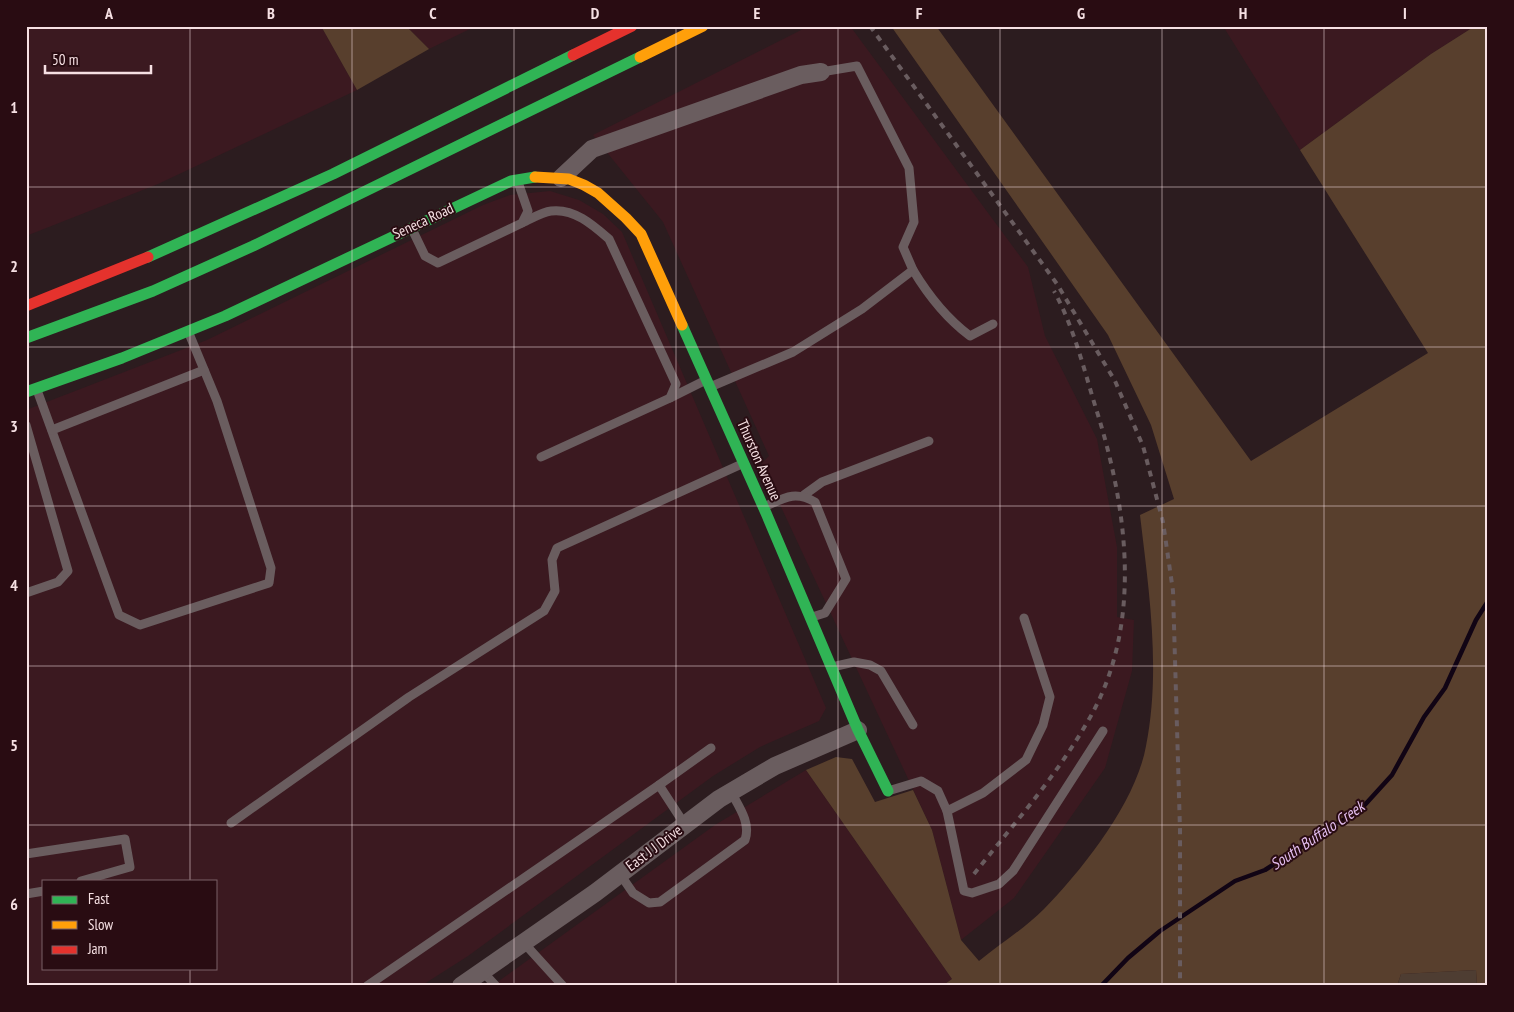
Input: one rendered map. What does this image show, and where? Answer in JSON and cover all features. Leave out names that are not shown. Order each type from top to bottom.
[{"type":"main road","points":[[26,306],[179,246],[337,172],[632,26]]},
{"type":"main road","points":[[26,338],[153,291],[253,246],[703,26]]},
{"type":"main road","name":"Seneca Road","points":[[31,390],[122,358],[225,316],[474,197],[535,175],[561,178]]},
{"type":"main road","name":"Thurston Avenue","points":[[561,178],[583,183],[613,203],[641,234],[764,508],[858,730],[888,791]]},
{"type":"street","points":[[561,178],[592,149],[801,75],[821,72]]},
{"type":"street","name":"East J J Drive","points":[[461,986],[620,874],[730,792],[775,766],[858,730]]},
{"type":"lane","points":[[821,72],[857,66],[909,168],[914,222],[903,247],[913,270],[926,292],[939,308],[970,336],[994,324]]},
{"type":"lane","points":[[518,180],[528,211],[522,223]]},
{"type":"lane","points":[[410,227],[425,256],[438,263],[550,211],[566,212],[590,222],[609,239],[676,384],[670,398]]},
{"type":"lane","points":[[541,457],[670,398],[793,352],[862,310],[913,270]]},
{"type":"lane","points":[[31,390],[52,430],[119,615],[140,625],[268,583],[271,568],[218,402],[188,331]]},
{"type":"lane","points":[[52,430],[204,370]]},
{"type":"lane","points":[[26,425],[68,571],[58,582],[26,593]]},
{"type":"lane","points":[[804,496],[822,482],[929,441]]},
{"type":"lane","points":[[231,823],[409,697],[544,611],[555,592],[552,560],[557,548],[744,463]]},
{"type":"lane","points":[[764,508],[788,496],[804,496],[815,502],[846,579],[825,613],[811,618]]},
{"type":"lane","points":[[947,811],[983,793],[1026,760],[1043,725],[1050,697],[1024,618]]},
{"type":"lane","points":[[831,667],[854,662],[870,665],[881,671],[913,724]]},
{"type":"lane","points":[[888,791],[921,781],[938,791],[947,811],[964,890],[972,893],[999,884],[1013,871],[1103,731]]},
{"type":"lane","points":[[368,986],[711,748]]},
{"type":"lane","points":[[659,784],[685,825]]},
{"type":"lane","points":[[620,874],[633,893],[649,904],[660,902],[746,840],[748,832],[743,815],[730,792]]},
{"type":"lane","points":[[26,854],[125,839],[130,867],[85,880]]},
{"type":"lane","points":[[26,894],[42,891]]},
{"type":"lane","points":[[524,943],[563,986]]},
{"type":"lane","points":[[483,972],[496,986]]},
{"type":"shaded area","points":[[26,26],[321,26],[357,90],[158,184],[26,236]]},
{"type":"shaded area","points":[[321,26],[406,26],[429,49],[357,90]]},
{"type":"shaded area","points":[[406,26],[476,26],[429,49]]},
{"type":"shaded area","points":[[809,26],[850,26],[1028,267],[1045,336],[1097,439],[1117,547],[1117,617],[1134,620],[1132,671],[1105,768],[1014,898],[961,940],[932,830],[761,464],[769,456],[663,222],[593,135]]},
{"type":"shaded area","points":[[891,26],[936,26],[1251,461],[1428,353],[1300,150],[1431,54],[1475,26],[1488,26],[1488,986],[1477,986],[1476,970],[1401,974],[1397,986],[942,986],[952,979],[806,770],[836,757],[852,759],[875,802],[913,790],[932,830],[961,940],[979,961],[1044,909],[1075,875],[1106,834],[1120,812],[1140,767],[1146,746],[1150,717],[1153,689],[1152,631],[1140,515],[1174,499],[1151,425],[1108,335]]},
{"type":"shaded area","points":[[1223,26],[1475,26],[1431,54],[1300,150]]},
{"type":"shaded area","points":[[550,191],[579,200],[603,214],[622,232],[826,708],[819,721],[760,747],[713,776],[468,956],[421,986],[26,986],[26,410],[207,340],[483,205],[510,195]]},
{"type":"shaded area","points":[[806,770],[952,979],[942,986],[492,986],[715,825]]},
{"type":"shaded area","points":[[1476,970],[1477,986],[1397,986],[1401,974]]},
{"type":"waterway","name":"South Buffalo Creek","points":[[1101,986],[1128,958],[1160,931],[1235,881],[1265,870],[1362,808],[1392,775],[1424,717],[1445,688],[1476,620],[1488,601]]},
{"type":"railway","points":[[870,26],[1057,284],[1115,381],[1143,446],[1163,522],[1173,591],[1180,830],[1180,986]]},
{"type":"railway","points":[[974,874],[1060,765],[1085,726],[1103,690],[1116,652],[1123,613],[1125,573],[1123,533],[1109,454],[1079,352],[1068,321],[1054,291]]},
{"type":"traffic: fast","points":[[148,257],[333,174],[573,55]]},
{"type":"traffic: fast","points":[[26,338],[153,291],[253,246],[640,57]]},
{"type":"traffic: fast","points":[[26,392],[122,358],[225,316],[511,181],[535,177]]},
{"type":"traffic: fast","points":[[682,325],[766,513],[858,730],[888,791]]},
{"type":"traffic: slow","points":[[640,57],[703,26]]},
{"type":"traffic: slow","points":[[535,177],[569,179],[584,185],[598,193],[626,218],[641,234],[682,325]]},
{"type":"traffic: jam","points":[[573,55],[632,26]]},
{"type":"traffic: jam","points":[[26,306],[148,257]]}]
